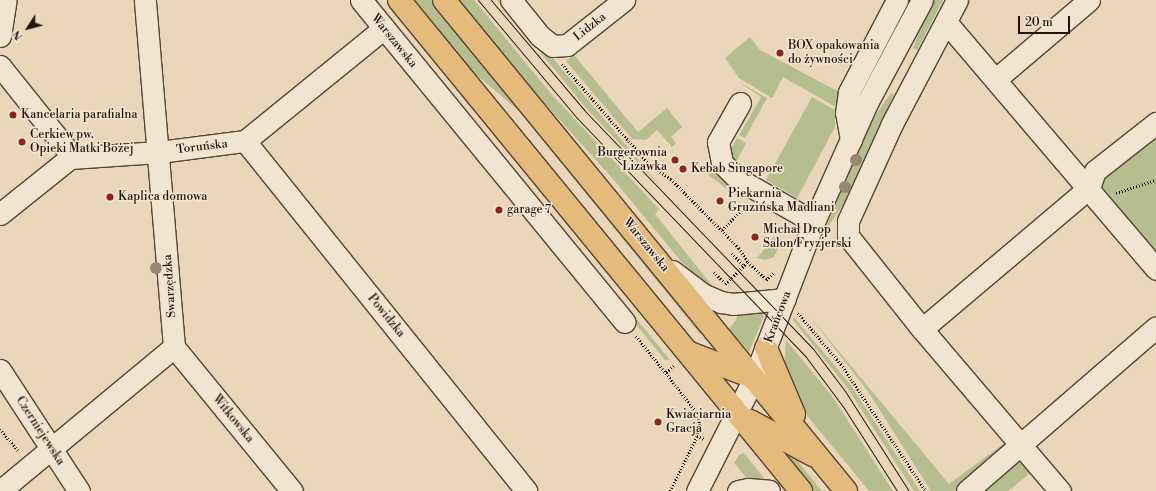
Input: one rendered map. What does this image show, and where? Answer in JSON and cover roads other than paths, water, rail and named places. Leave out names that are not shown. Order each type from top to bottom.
[{"type":"main road","points":[[399,0],[683,359],[737,413],[801,491]]},
{"type":"main road","name":"Warszawska","points":[[444,0],[846,491]]},
{"type":"main road","points":[[766,348],[789,404],[820,459]]},
{"type":"main road","points":[[683,359],[754,378]]},
{"type":"main road","points":[[737,413],[782,440],[820,459]]},
{"type":"main road","points":[[776,461],[774,449],[782,440]]},
{"type":"street","points":[[0,36],[6,0]]},
{"type":"street","name":"Swarzędzka","points":[[145,0],[159,152],[174,347]]},
{"type":"street","name":"Warszawska","points":[[361,0],[626,322]]},
{"type":"street","name":"Lidzka","points":[[511,0],[540,36],[553,46],[567,45],[583,41],[626,5]]},
{"type":"street","points":[[850,140],[844,88],[863,49],[898,0]]},
{"type":"street","name":"Krańcowa","points":[[697,491],[754,378],[766,348],[791,305],[814,222],[850,140],[922,0]]},
{"type":"street","points":[[957,0],[892,124],[848,221],[848,236],[922,329],[1060,491]]},
{"type":"street","points":[[996,79],[1089,0]]},
{"type":"street","points":[[946,22],[1093,193],[1156,269]]},
{"type":"street","name":"Toruńska","points":[[0,214],[66,159],[73,157],[159,152],[245,141],[384,28]]},
{"type":"street","points":[[0,66],[73,157]]},
{"type":"street","points":[[740,103],[718,142],[722,163],[738,179],[814,222]]},
{"type":"street","points":[[922,329],[1093,193],[1095,171],[1156,123]]},
{"type":"street","name":"Powidzka","points":[[245,141],[526,491]]},
{"type":"street","points":[[659,261],[702,294],[721,302],[733,304],[791,305]]},
{"type":"street","points":[[967,491],[1156,327]]},
{"type":"street","points":[[0,491],[174,347]]},
{"type":"street","name":"Witkowska","points":[[174,347],[292,491]]},
{"type":"street","name":"Czerniejewska","points":[[0,370],[79,491]]},
{"type":"street","points":[[738,491],[748,489],[769,491]]},
{"type":"tram line","points":[[478,0],[577,118],[806,357],[844,408],[897,491]]},
{"type":"tram line","points":[[491,0],[585,111],[814,350],[845,391],[909,491]]},
{"type":"place","name":"BOX opakowania do żywności","points":[[780,53]]},
{"type":"place","name":"Kancelaria parafialna","points":[[13,115]]},
{"type":"place","name":"Cerkiew pw. Opieki Matki Bożej","points":[[22,142]]},
{"type":"place","name":"Burgerownia Lizawka","points":[[675,160]]},
{"type":"place","name":"Kebab Singapore","points":[[683,169]]},
{"type":"place","name":"Kaplica domowa","points":[[110,197]]},
{"type":"place","name":"Piekarnia Gruzińska Madliani","points":[[720,201]]},
{"type":"place","name":"garage 7","points":[[499,210]]},
{"type":"place","name":"Michał Drop Salon Fryzjerski","points":[[755,237]]},
{"type":"place","name":"Kwiaciarnia Gracja","points":[[658,422]]}]
